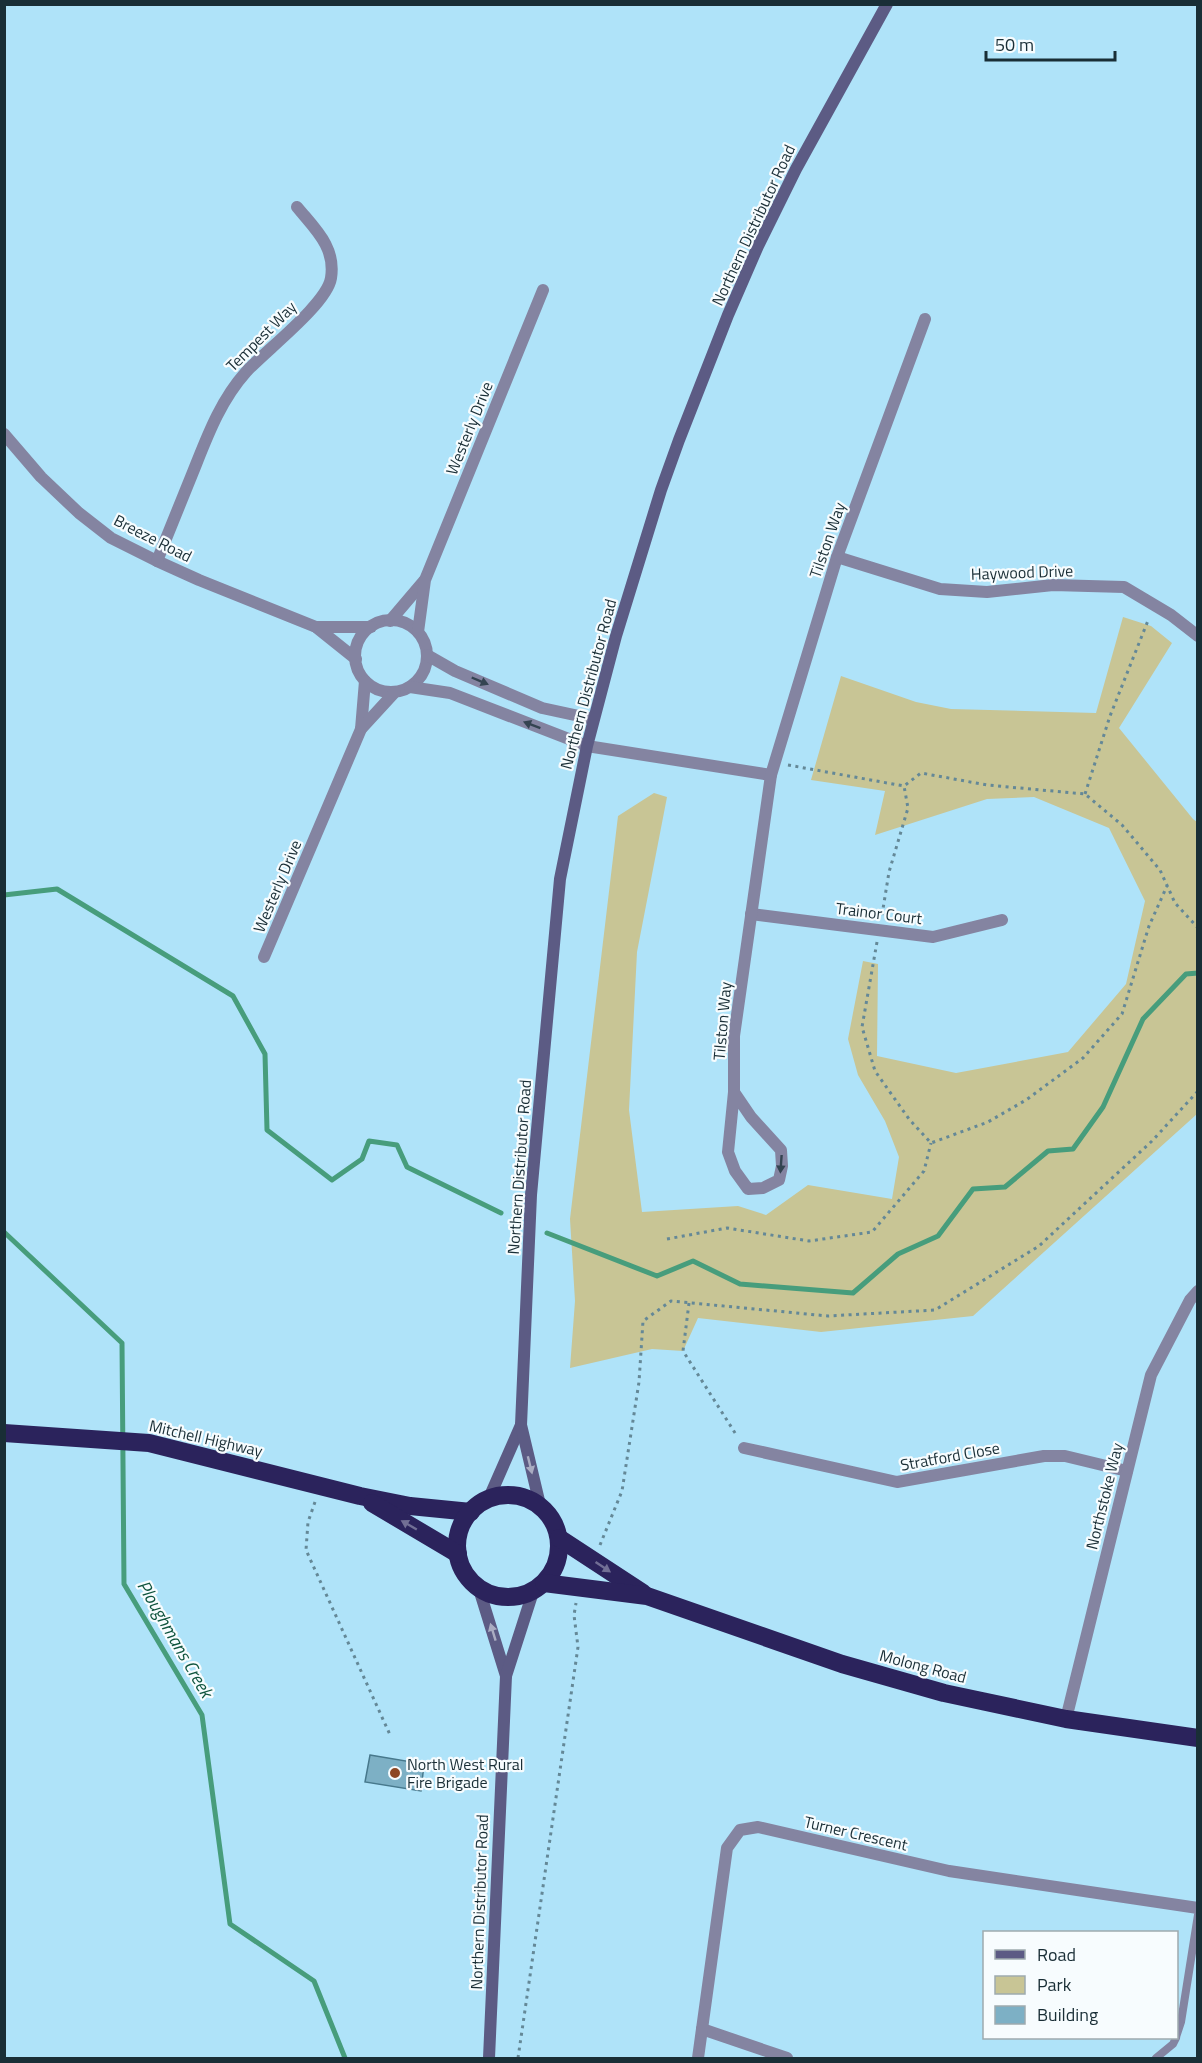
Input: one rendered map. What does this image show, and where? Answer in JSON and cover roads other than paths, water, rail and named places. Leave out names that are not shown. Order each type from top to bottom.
[{"type":"highway","name":"Mitchell Highway","points":[[4,1433],[149,1443],[360,1496],[410,1506],[471,1512]]},
{"type":"highway","points":[[516,1495],[540,1505],[554,1522],[559,1538],[558,1560],[538,1587],[514,1597],[500,1597],[479,1589],[466,1575],[458,1554],[460,1530],[471,1512],[489,1498],[516,1495]]},
{"type":"highway","name":"Mitchell Highway","points":[[360,1496],[458,1554]]},
{"type":"highway","name":"Molong Road","points":[[559,1538],[647,1596]]},
{"type":"highway","name":"Molong Road","points":[[538,1587],[579,1588],[647,1596],[865,1670],[944,1693],[1066,1719],[1197,1738]]},
{"type":"main road","name":"Northern Distributor Road","points":[[540,1505],[520,1425],[531,1195],[560,879],[593,719],[661,490],[682,430],[728,315],[758,246],[796,169],[887,4]]},
{"type":"main road","name":"Northern Distributor Road","points":[[489,1498],[520,1425]]},
{"type":"main road","name":"Northern Distributor Road","points":[[489,2058],[506,1676],[538,1587]]},
{"type":"main road","name":"Northern Distributor Road","points":[[479,1589],[506,1676]]},
{"type":"street","name":"Tempest Way","points":[[157,561],[214,419],[228,395],[246,372],[316,305],[331,280],[331,255],[325,241],[297,207]]},
{"type":"street","name":"Westerly Drive","points":[[418,632],[425,580],[543,290]]},
{"type":"street","name":"Tilston Way","points":[[734,1092],[751,1117],[782,1150],[779,1180],[763,1188],[748,1189],[735,1171],[728,1152],[734,1092],[734,1036],[771,775],[837,557],[926,319]]},
{"type":"street","name":"Breeze Road","points":[[4,434],[40,477],[79,513],[111,538],[157,561],[316,627],[356,659]]},
{"type":"street","name":"Haywood Drive","points":[[837,557],[940,589],[987,592],[1053,585],[1124,587],[1171,615],[1197,636]]},
{"type":"street","name":"Westerly Drive","points":[[390,621],[425,580]]},
{"type":"street","points":[[390,621],[405,623],[418,632],[423,639],[427,655],[426,668],[410,687],[395,692],[384,691],[365,681],[358,670],[356,659],[359,642],[370,627],[390,621]]},
{"type":"street","name":"Breeze Road","points":[[316,627],[370,627]]},
{"type":"street","points":[[427,655],[455,671],[542,708],[593,719]]},
{"type":"street","name":"Westerly Drive","points":[[264,957],[361,729],[365,681]]},
{"type":"street","points":[[410,687],[450,693],[587,746],[771,775]]},
{"type":"street","name":"Westerly Drive","points":[[361,729],[395,692]]},
{"type":"street","name":"Trainor Court","points":[[752,914],[933,937],[1002,920]]},
{"type":"street","name":"Northstoke Way","points":[[1066,1719],[1151,1375],[1184,1310],[1197,1291]]},
{"type":"street","name":"Stratford Close","points":[[744,1448],[897,1482],[1044,1456],[1065,1456],[1127,1472]]},
{"type":"street","name":"Turner Crescent","points":[[698,2058],[727,1848],[740,1830],[758,1827],[950,1871],[1197,1908]]},
{"type":"street","points":[[702,2029],[787,2058]]},
{"type":"lane","points":[[1178,2031],[1197,1915]]},
{"type":"lane","points":[[1156,2058],[1173,2044],[1175,2039]]},
{"type":"waterway","points":[[4,895],[57,889],[233,996],[265,1054],[267,1130],[332,1180],[362,1159],[369,1141],[397,1145],[407,1167],[501,1213]]},
{"type":"waterway","points":[[547,1233],[657,1276],[693,1261],[740,1284],[853,1293],[898,1254],[938,1236],[973,1189],[1005,1187],[1048,1151],[1073,1149],[1103,1107],[1143,1019],[1186,974],[1198,973]]},
{"type":"waterway","name":"Ploughmans Creek","points":[[4,1232],[122,1343],[124,1584],[202,1715],[230,1924],[314,1981],[345,2058]]},
{"type":"place","name":"North West Rural Fire Brigade","points":[[395,1773]]}]
